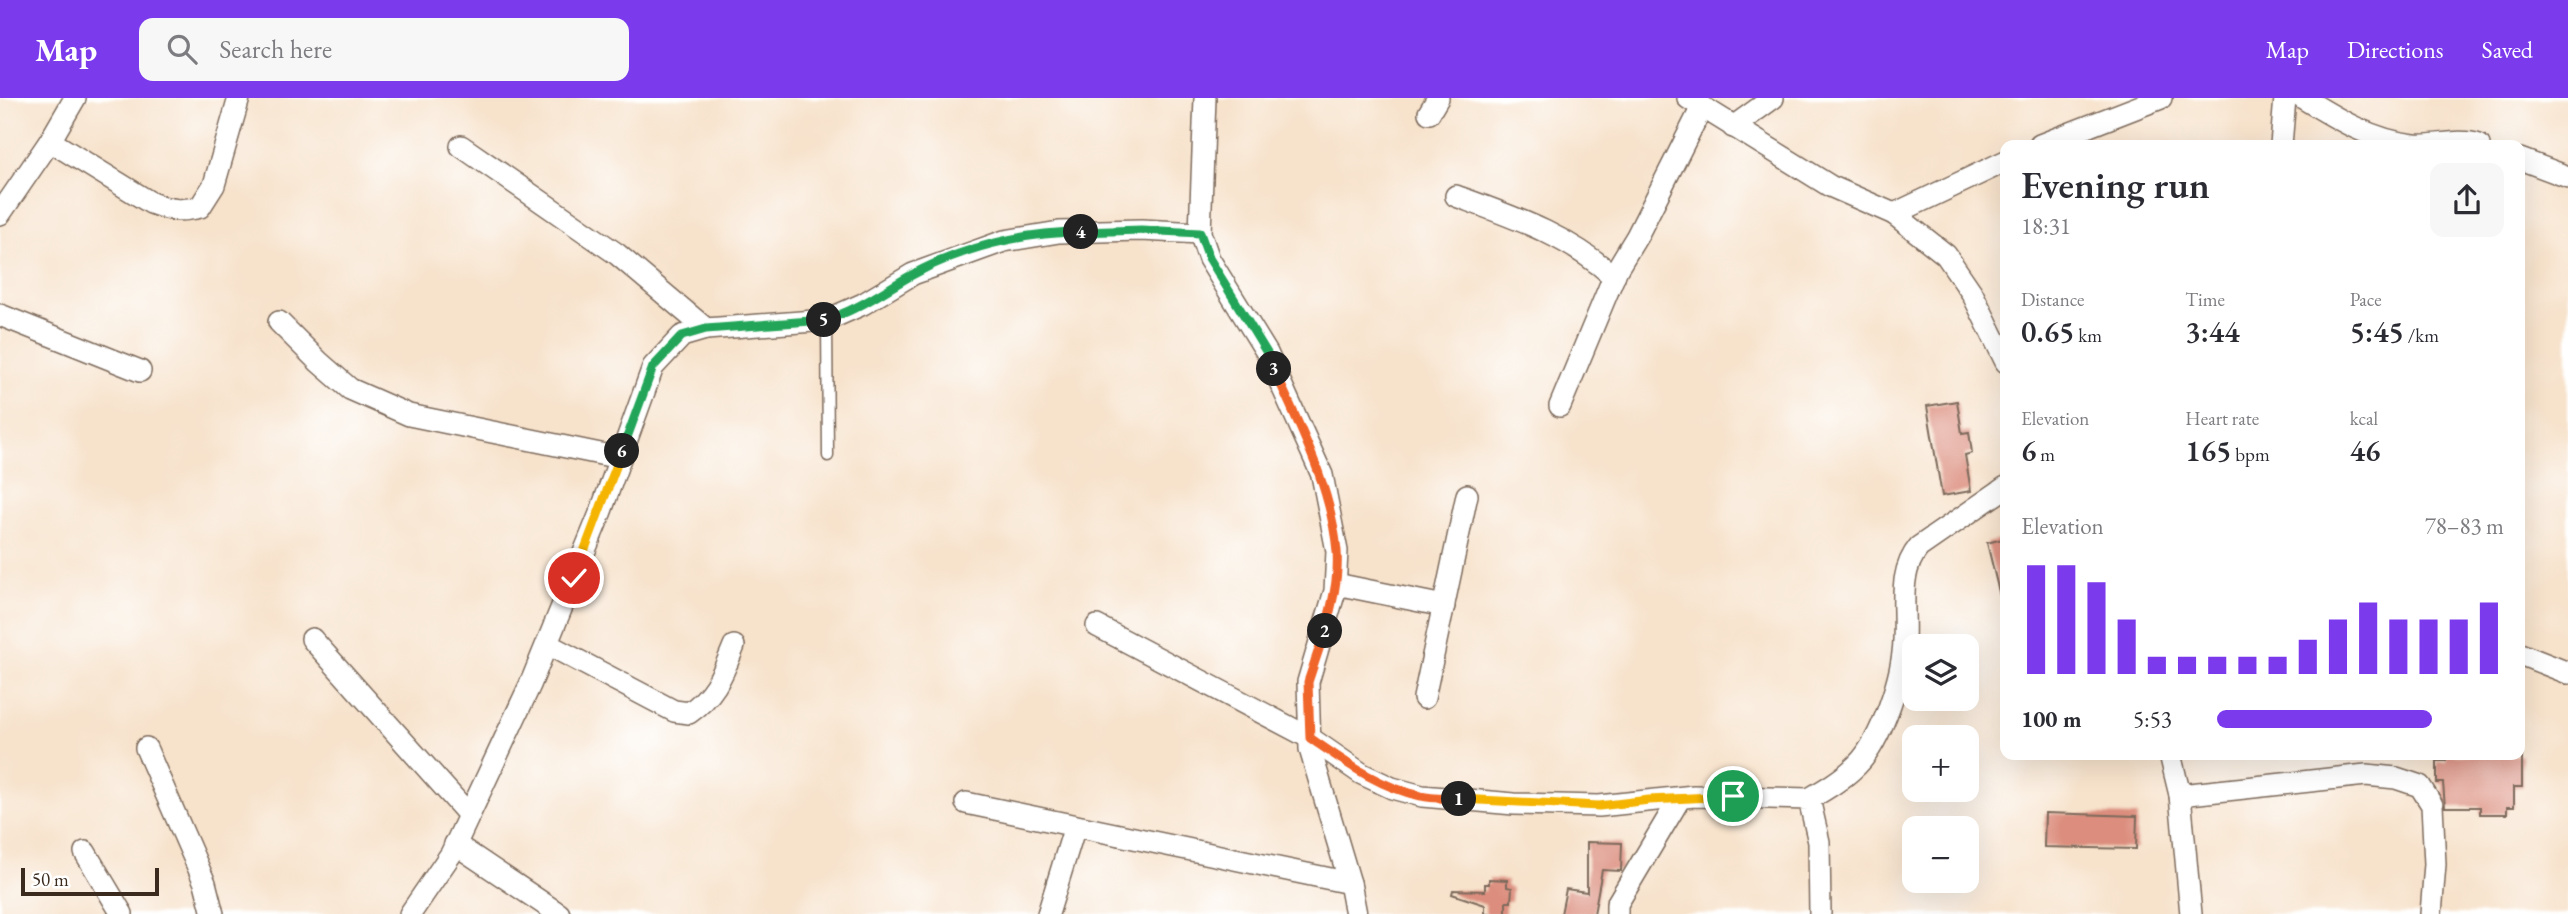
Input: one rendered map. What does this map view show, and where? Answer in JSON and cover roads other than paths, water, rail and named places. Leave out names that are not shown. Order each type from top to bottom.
[{"type":"street","points":[[0,214],[50,141],[75,98]]},
{"type":"street","points":[[50,141],[151,203],[183,212],[200,207],[214,185],[239,98]]},
{"type":"street","points":[[1205,98],[1200,233],[1209,258],[1267,353],[1322,475],[1337,551],[1336,584],[1324,635],[1308,682],[1310,749],[1350,883],[1356,914]]},
{"type":"street","points":[[1733,127],[1773,98]]},
{"type":"street","points":[[2053,140],[2161,98]]},
{"type":"street","points":[[2282,140],[2286,98]]},
{"type":"street","points":[[2303,98],[2358,130],[2388,140]]},
{"type":"street","points":[[1560,406],[1614,277],[1637,236],[1695,103],[1830,186],[1894,214],[1946,255],[2000,340]]},
{"type":"street","points":[[461,146],[617,254],[706,329]]},
{"type":"street","points":[[2525,161],[2568,177]]},
{"type":"street","points":[[1894,214],[2000,164]]},
{"type":"street","points":[[1456,196],[1526,221],[1567,241],[1594,259],[1614,277]]},
{"type":"street","points":[[419,910],[456,844],[547,644],[653,367],[682,336],[706,329],[827,320],[863,304],[913,274],[953,257],[1004,241],[1059,232],[1141,230],[1200,233]]},
{"type":"street","points":[[0,315],[140,371]]},
{"type":"street","points":[[279,322],[350,389],[410,415],[620,458]]},
{"type":"street","points":[[1097,626],[1310,738],[1362,774],[1392,788],[1422,796],[1514,804],[1599,806],[1733,796],[1808,799],[1841,779],[1860,763],[1889,710],[1904,642],[1905,579],[1910,558],[1919,547],[2000,491]]},
{"type":"street","points":[[1424,698],[1467,495]]},
{"type":"street","points":[[1336,584],[1444,606]]},
{"type":"street","points":[[312,639],[469,815]]},
{"type":"street","points":[[547,644],[674,711],[689,713],[701,705],[718,685],[734,646]]},
{"type":"street","points":[[2525,656],[2568,673]]},
{"type":"street","points":[[146,748],[205,883],[214,914]]},
{"type":"street","points":[[2172,760],[2180,794],[2191,914]]},
{"type":"street","points":[[2180,794],[2366,775],[2396,778],[2420,786],[2432,805],[2435,864],[2431,914]]},
{"type":"street","points":[[1617,914],[1617,904],[1622,894],[1680,798]]},
{"type":"street","points":[[1808,799],[1817,827],[1820,852],[1820,914]]},
{"type":"street","points":[[965,803],[1350,883]]},
{"type":"street","points":[[1048,914],[1075,826]]},
{"type":"street","points":[[456,844],[559,914]]},
{"type":"street","points":[[85,852],[122,914]]},
{"type":"lane","points":[[827,320],[828,456]]}]
